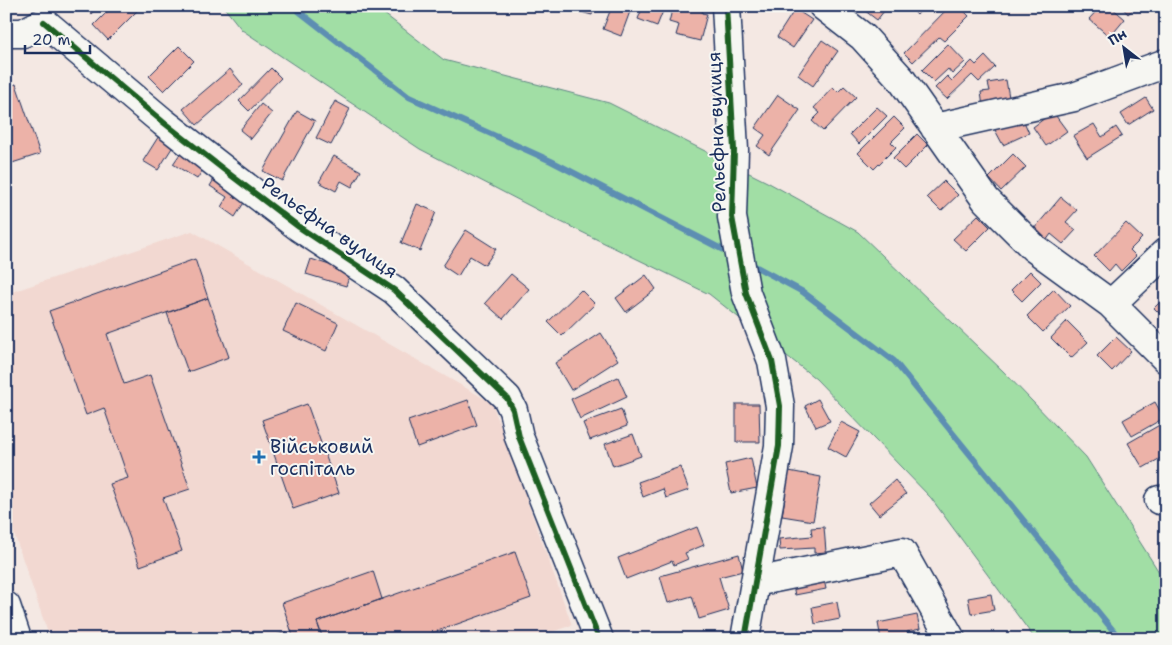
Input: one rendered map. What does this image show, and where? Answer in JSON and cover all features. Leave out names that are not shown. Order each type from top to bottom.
[{"type":"street","name":"Рельєфна вулиця","points":[[726,6],[734,150],[732,217],[746,292],[772,361],[780,406],[779,446],[743,638]]},
{"type":"street","points":[[823,6],[863,37],[901,79],[986,200],[1034,248],[1111,304],[1166,359]]},
{"type":"street","name":"Рельєфна вулиця","points":[[42,14],[163,122],[299,227],[394,290],[506,398],[513,410],[520,437],[599,639]]},
{"type":"street","points":[[6,33],[23,33],[42,14]]},
{"type":"street","points":[[935,128],[1074,97],[1166,63]]},
{"type":"street","points":[[1111,304],[1166,252]]},
{"type":"street","points":[[755,582],[902,552],[951,639]]},
{"type":"street","points":[[6,606],[17,639]]},
{"type":"shaded area","name":"Військовий госпіталь","points":[[192,231],[492,403],[572,625],[532,639],[50,639],[6,510],[6,294]]},
{"type":"green space","points":[[223,6],[374,6],[444,60],[609,103],[769,183],[858,232],[1003,371],[1086,457],[1166,583],[1166,639],[1035,639],[931,498],[816,379],[709,294],[555,219],[420,149],[242,30]]},
{"type":"building","points":[[83,6],[98,6],[91,14]]},
{"type":"building","points":[[113,6],[142,6],[108,40],[94,25]]},
{"type":"building","points":[[578,6],[594,6],[592,15],[577,11]]},
{"type":"building","points":[[612,6],[632,6],[621,36],[603,29]]},
{"type":"building","points":[[643,6],[665,6],[657,26],[638,19]]},
{"type":"building","points":[[673,6],[704,6],[702,13],[707,14],[700,41],[676,35],[679,25],[669,22]]},
{"type":"building","points":[[867,6],[888,6],[877,20],[864,10]]},
{"type":"building","points":[[908,6],[924,6],[917,15]]},
{"type":"building","points":[[950,6],[959,6],[969,16],[944,41],[939,37],[913,62],[904,53]]},
{"type":"building","points":[[1101,6],[1110,6],[1125,19],[1110,37],[1089,19]]},
{"type":"building","points":[[1121,6],[1137,6],[1128,14]]},
{"type":"building","points":[[795,9],[812,20],[793,48],[777,37]]},
{"type":"building","points":[[822,40],[838,51],[813,86],[798,75]]},
{"type":"building","points":[[948,44],[965,62],[952,74],[948,69],[934,82],[922,70]]},
{"type":"building","points":[[179,46],[194,61],[164,91],[149,76]]},
{"type":"building","points":[[985,56],[995,67],[979,82],[972,75],[947,99],[935,88],[947,76],[952,81],[972,61],[976,65]]},
{"type":"building","points":[[271,68],[281,78],[249,111],[239,101]]},
{"type":"building","points":[[230,69],[243,85],[197,125],[183,109]]},
{"type":"building","points":[[1006,80],[1010,103],[983,107],[981,92],[990,91],[988,83]]},
{"type":"building","points":[[16,84],[40,154],[6,165],[6,87]]},
{"type":"building","points":[[844,86],[856,97],[823,131],[812,121],[820,113],[814,108],[833,87],[838,92]]},
{"type":"building","points":[[778,95],[800,110],[769,155],[757,146],[765,135],[755,128]]},
{"type":"building","points":[[1146,98],[1153,109],[1128,125],[1121,114]]},
{"type":"building","points":[[335,101],[350,109],[331,145],[316,138]]},
{"type":"building","points":[[261,104],[272,113],[251,139],[240,130]]},
{"type":"building","points":[[877,107],[887,116],[859,144],[850,134]]},
{"type":"building","points":[[297,111],[315,121],[282,181],[263,171]]},
{"type":"building","points":[[1053,112],[1067,131],[1046,146],[1033,127]]},
{"type":"building","points":[[894,117],[905,128],[891,142],[896,147],[874,169],[858,153]]},
{"type":"building","points":[[1022,117],[1029,133],[1003,145],[995,130]]},
{"type":"building","points":[[1094,124],[1102,137],[1116,127],[1122,136],[1087,158],[1073,136]]},
{"type":"building","points":[[162,131],[177,140],[158,170],[143,161]]},
{"type":"building","points":[[917,134],[928,145],[904,169],[893,158]]},
{"type":"building","points":[[184,148],[207,163],[197,179],[173,164]]},
{"type":"building","points":[[1013,154],[1026,167],[1001,191],[989,178]]},
{"type":"building","points":[[334,156],[361,171],[352,187],[341,181],[336,191],[319,182]]},
{"type":"building","points":[[218,173],[250,193],[235,217],[221,207],[227,197],[210,186]]},
{"type":"building","points":[[944,181],[958,195],[941,211],[927,197]]},
{"type":"building","points":[[1061,197],[1077,210],[1066,222],[1076,230],[1063,244],[1051,234],[1046,241],[1033,230]]},
{"type":"building","points":[[417,204],[436,212],[420,251],[401,243]]},
{"type":"building","points":[[978,215],[990,227],[966,251],[953,239]]},
{"type":"building","points":[[1126,223],[1142,238],[1130,250],[1136,256],[1121,271],[1115,264],[1109,271],[1094,256]]},
{"type":"building","points":[[466,230],[496,249],[485,265],[470,256],[458,276],[443,266]]},
{"type":"building","points":[[195,259],[208,298],[107,334],[124,384],[150,375],[190,489],[163,498],[182,551],[140,566],[110,484],[128,478],[104,408],[86,415],[49,311]]},
{"type":"building","points":[[311,259],[351,272],[346,286],[306,274]]},
{"type":"building","points":[[1030,271],[1041,282],[1022,301],[1011,290]]},
{"type":"building","points":[[511,274],[529,289],[503,319],[485,303]]},
{"type":"building","points":[[646,275],[656,289],[626,312],[616,298]]},
{"type":"building","points":[[1054,289],[1070,306],[1043,332],[1027,316]]},
{"type":"building","points":[[581,290],[595,304],[562,336],[548,322]]},
{"type":"building","points":[[1166,296],[1166,317],[1165,319],[1154,308]]},
{"type":"building","points":[[208,298],[229,357],[188,372],[167,313]]},
{"type":"building","points":[[296,303],[338,323],[326,351],[283,331]]},
{"type":"building","points":[[1067,321],[1088,342],[1071,358],[1051,338]]},
{"type":"building","points":[[601,333],[618,360],[571,390],[555,363]]},
{"type":"building","points":[[1116,337],[1131,351],[1112,371],[1097,356]]},
{"type":"building","points":[[618,377],[627,397],[580,419],[571,399]]},
{"type":"building","points":[[818,399],[830,421],[816,427],[805,406]]},
{"type":"building","points":[[468,400],[477,425],[417,447],[408,421]]},
{"type":"building","points":[[1155,402],[1164,418],[1132,436],[1123,420]]},
{"type":"building","points":[[307,404],[339,493],[293,509],[262,420]]},
{"type":"building","points":[[736,404],[759,404],[760,442],[736,442]]},
{"type":"building","points":[[621,409],[627,426],[590,440],[583,423]]},
{"type":"building","points":[[841,422],[860,432],[846,457],[828,447]]},
{"type":"building","points":[[1163,423],[1166,427],[1166,455],[1143,468],[1128,443]]},
{"type":"building","points":[[633,434],[641,456],[613,466],[605,444]]},
{"type":"building","points":[[751,458],[757,488],[731,493],[725,464]]},
{"type":"building","points":[[680,467],[689,490],[666,498],[663,489],[643,497],[638,482]]},
{"type":"building","points":[[789,471],[821,477],[813,521],[782,516]]},
{"type":"building","points":[[895,480],[906,494],[879,515],[869,503]]},
{"type":"building","points":[[697,527],[704,545],[685,553],[688,559],[674,565],[672,561],[626,579],[618,558]]},
{"type":"building","points":[[824,527],[826,552],[814,553],[814,548],[780,550],[779,539],[812,536],[811,528]]},
{"type":"building","points":[[515,552],[531,598],[415,639],[323,639],[317,622]]},
{"type":"building","points":[[739,554],[743,571],[719,577],[729,610],[699,619],[692,596],[668,603],[660,576]]},
{"type":"building","points":[[373,571],[382,599],[317,622],[323,639],[294,639],[282,603]]},
{"type":"building","points":[[823,575],[826,589],[795,595],[792,581]]},
{"type":"building","points":[[991,594],[994,610],[971,614],[968,598]]},
{"type":"building","points":[[837,602],[840,619],[815,624],[812,607]]},
{"type":"building","points":[[917,615],[920,629],[907,632],[909,639],[881,639],[878,623]]},
{"type":"building","points":[[286,632],[288,639],[267,639]]},
{"type":"waterway","points":[[292,6],[409,97],[551,161],[731,254]]},
{"type":"waterway","points":[[749,263],[803,292],[894,361],[1120,639]]},
{"type":"cycle path","points":[[726,6],[734,150],[732,217],[746,293],[772,361],[780,406],[779,446],[745,639]]},
{"type":"cycle path","points":[[44,22],[163,122],[232,176],[299,227],[394,290],[507,398],[513,410],[519,437],[599,639]]},
{"type":"place","name":"Військовий госпіталь","points":[[259,457]]}]
